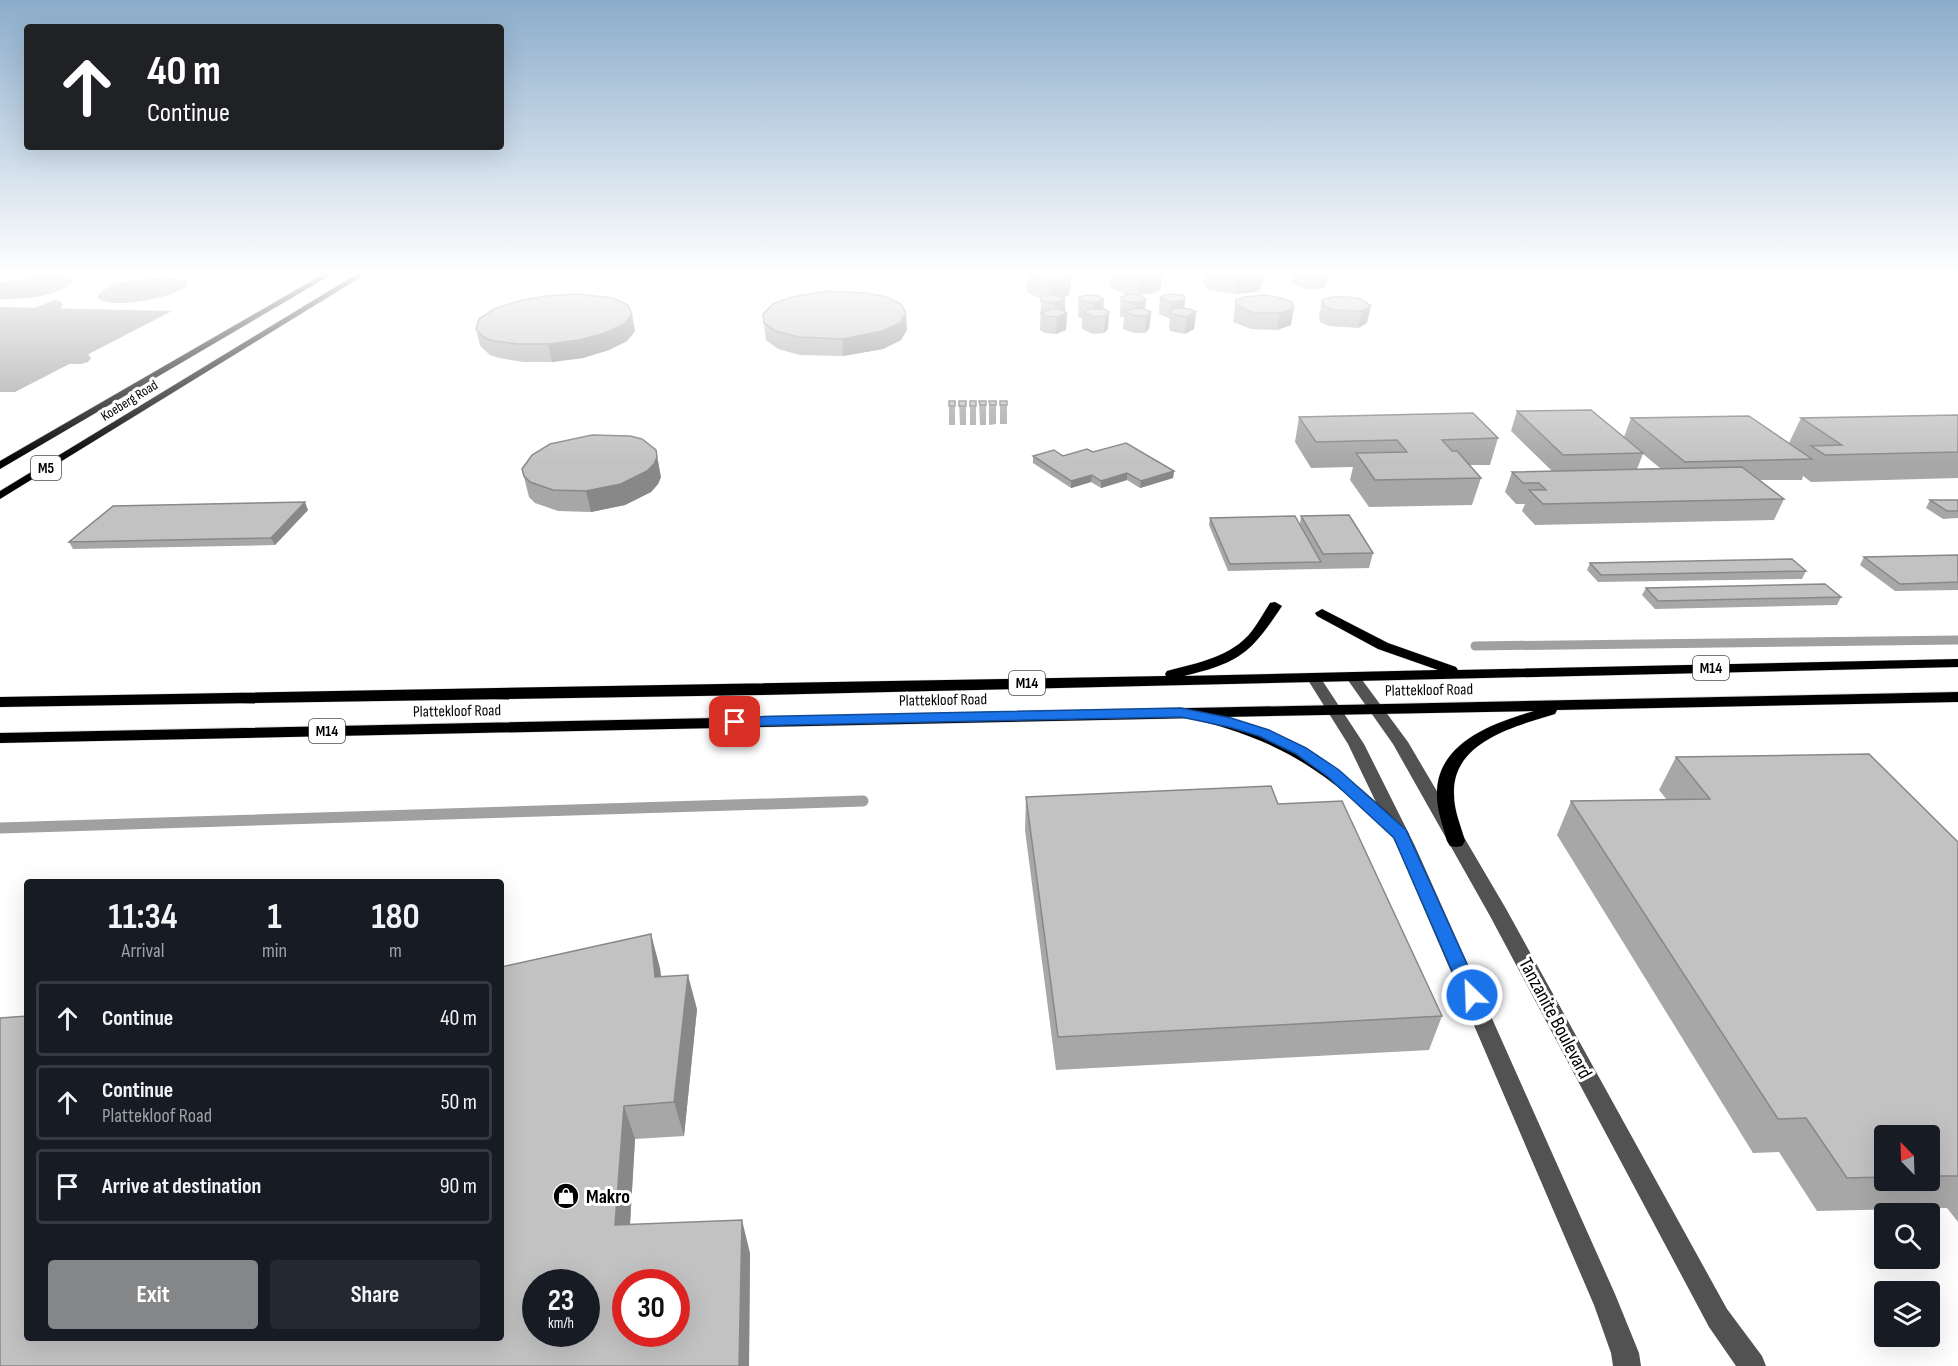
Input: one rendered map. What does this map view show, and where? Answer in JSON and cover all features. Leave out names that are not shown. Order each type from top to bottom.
[{"type":"main road","name":"Koeberg Road","points":[[0,466],[223,336]]},
{"type":"main road","name":"Koeberg Road","points":[[0,496],[261,336]]},
{"type":"main road","points":[[1143,681],[1189,670],[1233,653],[1256,635],[1275,606]]},
{"type":"main road","points":[[1322,613],[1395,651],[1464,674]]},
{"type":"main road","name":"Plattekloof Road","points":[[0,702],[1958,663]]},
{"type":"main road","name":"Plattekloof Road","points":[[0,738],[1958,697]]},
{"type":"main road","points":[[1456,841],[1445,792],[1449,770],[1457,757],[1487,734],[1519,720],[1570,705]]},
{"type":"main road","points":[[1181,712],[1242,726],[1290,745],[1311,757],[1345,783],[1400,834]]},
{"type":"street","name":"Tanzanite Boulevard","points":[[1352,676],[1400,742],[1504,922],[1718,1318],[1752,1366]]},
{"type":"street","points":[[1313,677],[1356,744],[1400,834],[1606,1303],[1625,1353],[1627,1366]]},
{"type":"shaded area","points":[[0,336],[124,336],[15,392],[0,392]]},
{"type":"building","points":[[483,336],[595,336],[548,344],[518,344]]},
{"type":"building","points":[[793,336],[858,336],[842,339]]},
{"type":"building","points":[[949,401],[955,401],[955,406],[949,406]]},
{"type":"building","points":[[959,401],[966,401],[966,406],[959,406]]},
{"type":"building","points":[[970,401],[976,401],[976,406],[970,406]]},
{"type":"building","points":[[979,401],[986,401],[986,405],[980,405]]},
{"type":"building","points":[[989,401],[996,401],[996,405],[990,405]]},
{"type":"building","points":[[1000,401],[1007,401],[1007,405],[1000,405]]},
{"type":"building","points":[[1591,410],[1643,453],[1563,455],[1517,411]]},
{"type":"building","points":[[1473,413],[1498,438],[1442,440],[1452,451],[1457,451],[1481,478],[1375,480],[1356,453],[1407,452],[1397,440],[1316,442],[1299,417]]},
{"type":"building","points":[[1958,415],[1958,452],[1825,455],[1811,446],[1842,445],[1801,418]]},
{"type":"building","points":[[1749,416],[1812,459],[1685,462],[1631,418]]},
{"type":"building","points":[[592,435],[630,436],[642,439],[656,450],[657,457],[647,471],[621,484],[586,491],[553,490],[530,482],[524,476],[522,469],[532,455],[550,444]]},
{"type":"building","points":[[1126,443],[1174,471],[1141,481],[1127,473],[1101,481],[1092,475],[1071,481],[1033,456],[1054,450],[1063,456],[1087,449],[1093,452]]},
{"type":"building","points":[[1742,467],[1784,499],[1543,504],[1529,490],[1546,490],[1539,483],[1523,483],[1512,472]]},
{"type":"building","points":[[1930,500],[1958,500],[1958,511],[1947,511]]},
{"type":"building","points":[[305,502],[271,538],[69,542],[113,506]]},
{"type":"building","points":[[1349,515],[1373,553],[1323,554],[1301,516]]},
{"type":"building","points":[[1295,516],[1321,562],[1230,564],[1210,518]]},
{"type":"building","points":[[1958,555],[1958,582],[1900,584],[1864,557]]},
{"type":"building","points":[[1792,559],[1806,571],[1601,575],[1590,563]]},
{"type":"building","points":[[1825,584],[1841,597],[1658,601],[1646,588]]},
{"type":"building","points":[[1869,754],[1958,842],[1958,1176],[1940,1176],[1940,1125],[1874,1125],[1874,1177],[1847,1178],[1806,1118],[1778,1119],[1571,801],[1710,799],[1676,757]]},
{"type":"building","points":[[1271,786],[1278,804],[1342,801],[1442,1016],[1058,1037],[1026,797]]},
{"type":"building","name":"Makro","points":[[651,934],[655,977],[688,975],[674,1102],[624,1106],[615,1225],[742,1220],[739,1366],[0,1366],[0,1018],[24,1016],[24,1341],[504,1341],[504,966]]},
{"type":"waterway","points":[[0,356],[81,358]]},
{"type":"waterway","points":[[1475,646],[1958,640]]},
{"type":"waterway","points":[[0,828],[863,801]]},
{"type":"place","name":"Makro","points":[[566,1196]]},
{"type":"route","points":[[735,722],[1181,712],[1264,733],[1301,751],[1334,773],[1400,834],[1472,995]]}]
